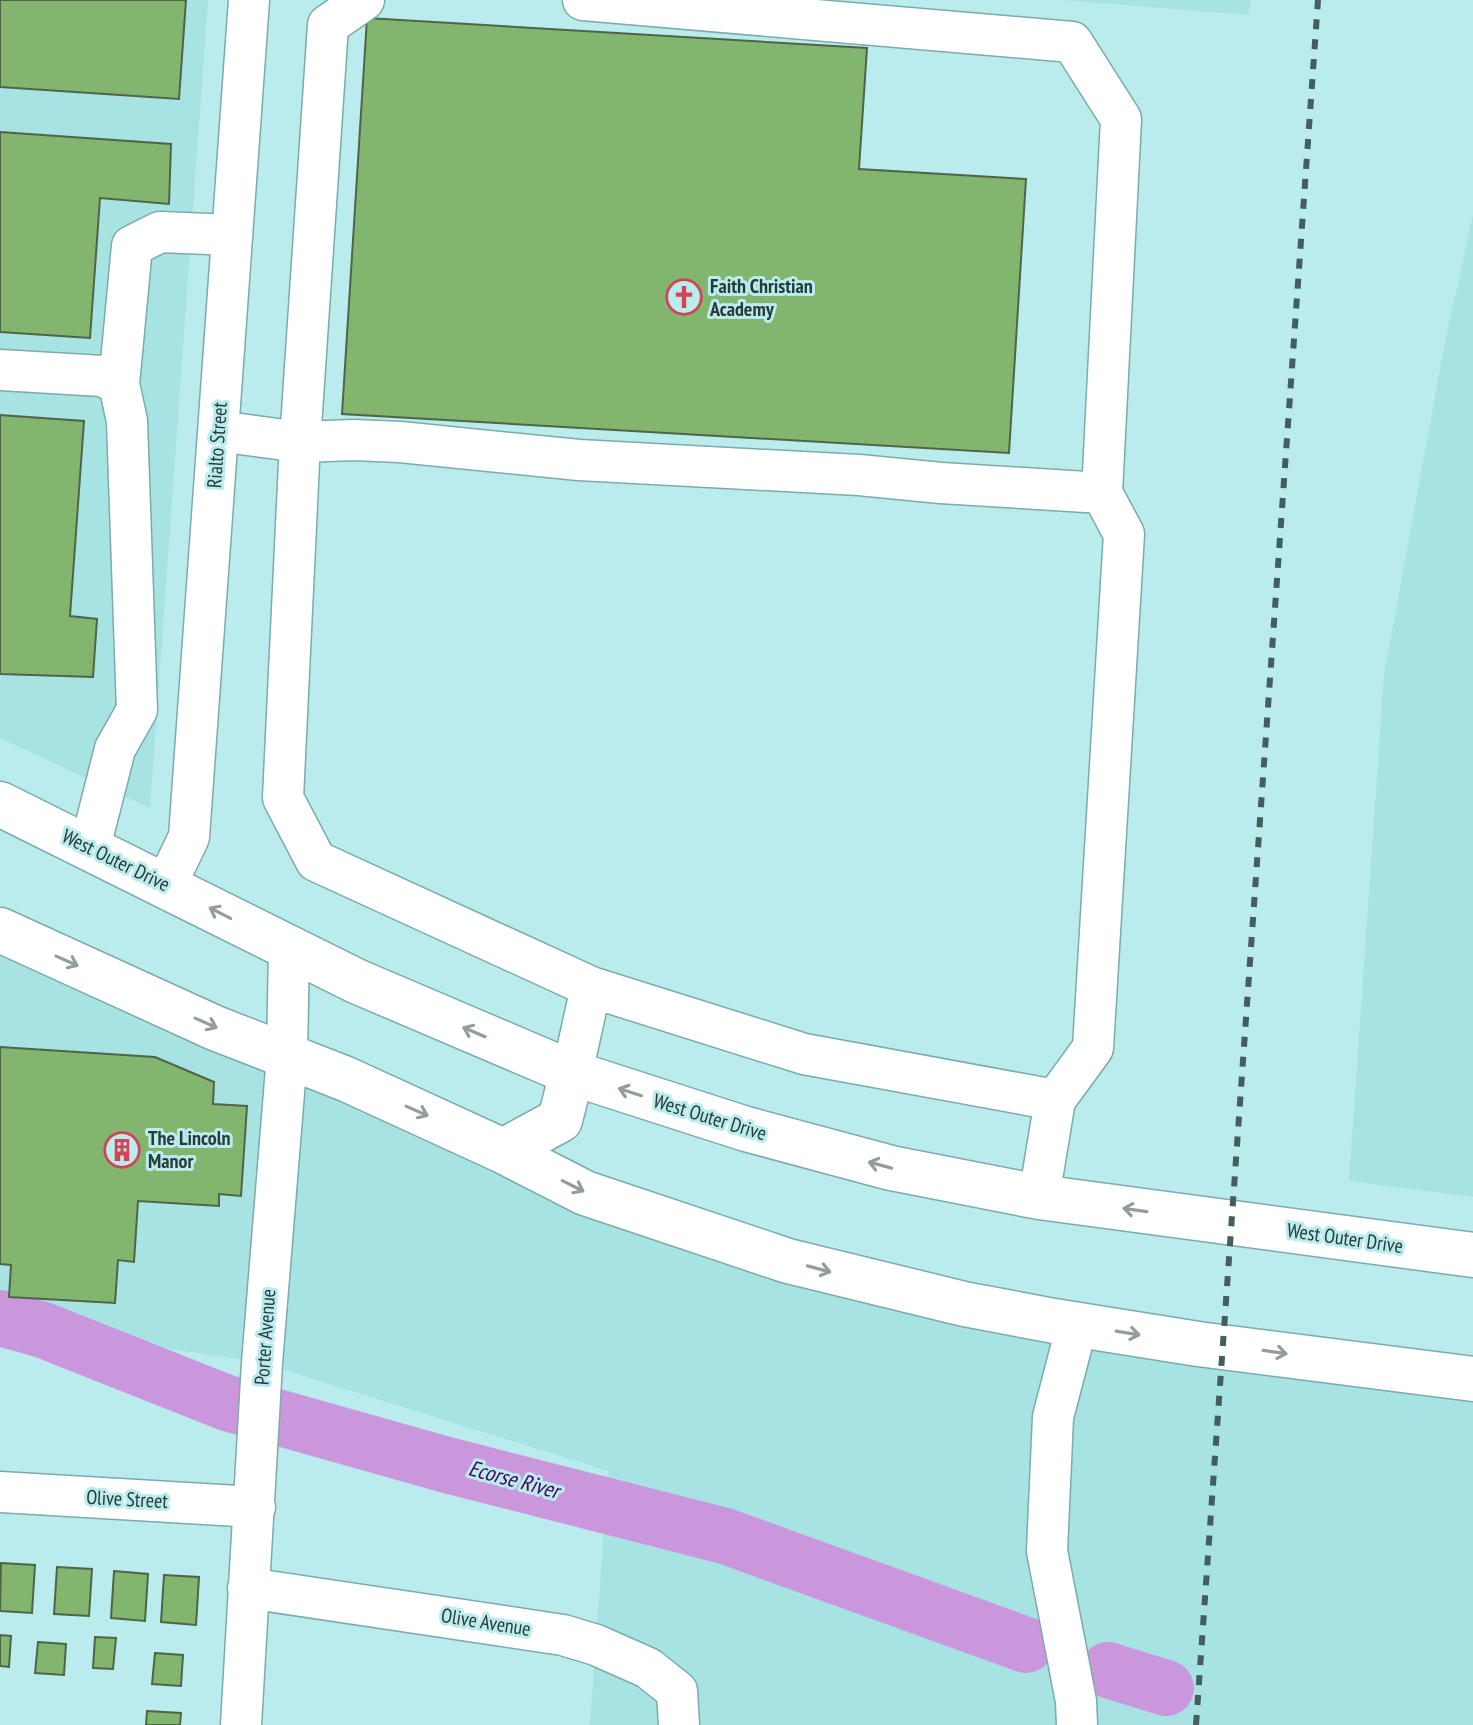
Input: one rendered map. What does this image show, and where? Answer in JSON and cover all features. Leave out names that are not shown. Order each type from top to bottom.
[{"type":"main road","name":"West Outer Drive","points":[[0,804],[356,981],[572,1073],[775,1137],[891,1168],[1039,1197],[1473,1255]]},
{"type":"main road","points":[[0,930],[215,1028],[346,1079],[503,1151],[585,1193],[788,1261],[964,1304],[1077,1325],[1198,1344],[1473,1379]]},
{"type":"main road","points":[[503,1151],[560,1120],[572,1073]]},
{"type":"street","name":"Rialto Street","points":[[166,885],[189,837],[249,0]]},
{"type":"street","points":[[364,0],[328,25],[300,442],[283,798],[316,861],[591,987],[804,1054],[1055,1100]]},
{"type":"street","points":[[583,0],[1072,42],[1121,119],[1102,493],[1124,534],[1093,1048],[1055,1100],[1039,1197]]},
{"type":"street","points":[[90,847],[115,749],[137,710],[127,421],[119,384],[132,246],[160,232],[232,235]]},
{"type":"street","points":[[0,370],[102,376],[119,384]]},
{"type":"street","points":[[218,431],[300,442],[400,442],[579,460],[859,475],[1102,493]]},
{"type":"street","name":"Porter Avenue","points":[[241,1725],[262,1363],[287,1056],[289,949]]},
{"type":"street","points":[[572,1073],[591,987]]},
{"type":"street","points":[[1077,1325],[1053,1417],[1047,1551],[1076,1701],[1077,1725]]},
{"type":"street","name":"Olive Street","points":[[0,1492],[255,1507]]},
{"type":"street","name":"Olive Avenue","points":[[248,1588],[531,1629],[596,1645],[648,1668],[677,1691],[679,1725]]},
{"type":"shaded area","points":[[0,0],[208,0],[150,808],[0,738]]},
{"type":"shaded area","points":[[1061,0],[1250,0],[1249,15]]},
{"type":"shaded area","points":[[1473,215],[1473,1197],[1349,1181],[1384,675],[1445,342]]},
{"type":"shaded area","points":[[0,930],[701,1233],[1473,1379],[1473,1725],[590,1725],[608,1471],[262,1363],[43,1330],[0,1319]]},
{"type":"building","points":[[0,0],[186,0],[179,99],[0,87]]},
{"type":"building","name":"Faith Christian Academy","points":[[367,18],[867,48],[859,169],[1026,179],[1009,453],[342,414]]},
{"type":"building","points":[[0,132],[171,144],[169,204],[100,198],[90,338],[0,332]]},
{"type":"building","points":[[0,415],[84,421],[70,616],[97,619],[93,677],[0,674]]},
{"type":"building","name":"The Lincoln Manor","points":[[0,1047],[155,1057],[214,1082],[213,1104],[247,1106],[241,1196],[219,1194],[219,1206],[138,1201],[134,1262],[118,1260],[115,1303],[9,1297],[11,1265],[0,1264]]},
{"type":"building","points":[[1,1563],[35,1565],[32,1613],[0,1611]]},
{"type":"building","points":[[57,1567],[92,1569],[89,1616],[54,1614]]},
{"type":"building","points":[[114,1571],[148,1574],[145,1621],[111,1618]]},
{"type":"building","points":[[164,1575],[199,1577],[196,1625],[161,1622]]},
{"type":"building","points":[[0,1635],[11,1636],[9,1667],[0,1666]]},
{"type":"building","points":[[95,1637],[116,1638],[113,1669],[93,1668]]},
{"type":"building","points":[[38,1642],[66,1644],[64,1675],[35,1673]]},
{"type":"building","points":[[155,1653],[183,1655],[181,1686],[152,1684]]},
{"type":"building","points":[[147,1711],[181,1713],[180,1725],[146,1725]]},
{"type":"waterway","name":"Ecorse River","points":[[0,1318],[43,1330],[227,1403],[447,1465],[725,1536],[1026,1645]]},
{"type":"waterway","name":"Ecorse River","points":[[1108,1670],[1166,1688]]},
{"type":"railway","points":[[1196,1725],[1318,0]]},
{"type":"place","name":"Faith Christian Academy","points":[[684,297]]},
{"type":"place","name":"The Lincoln Manor","points":[[122,1150]]}]
